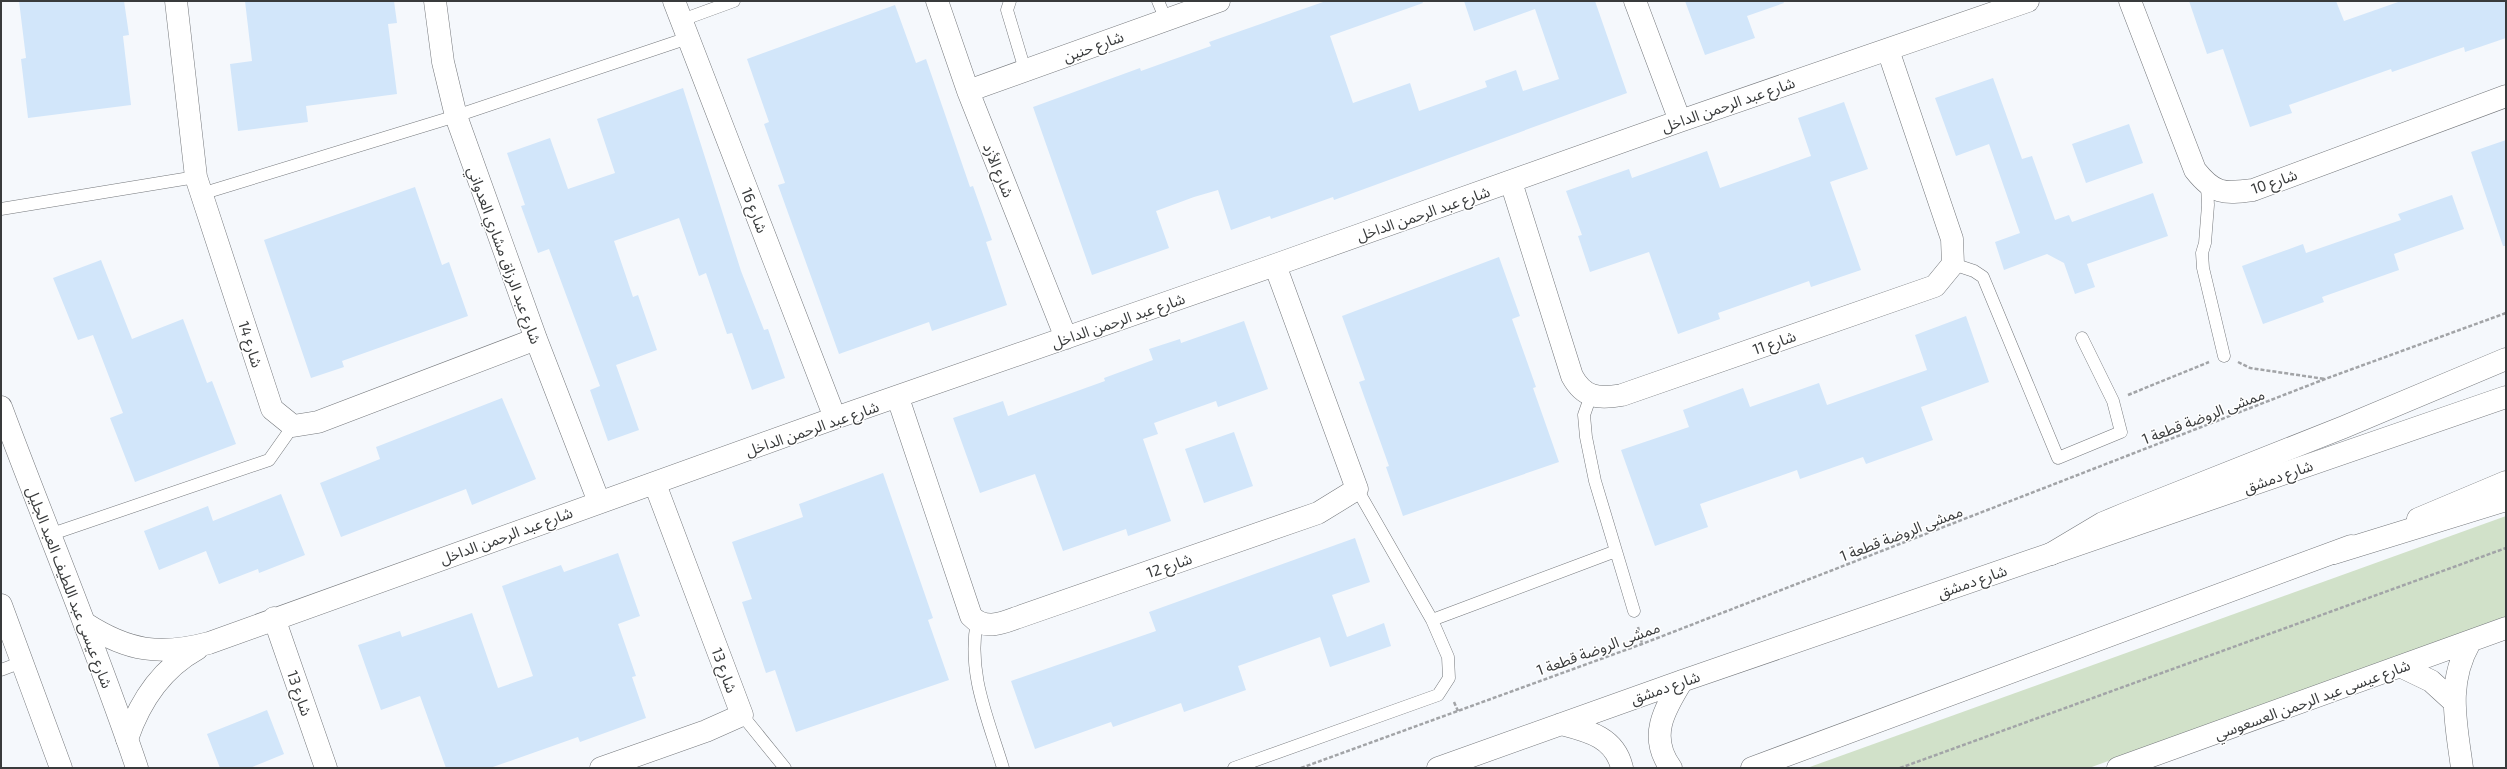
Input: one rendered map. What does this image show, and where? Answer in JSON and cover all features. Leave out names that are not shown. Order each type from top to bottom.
[{"type":"main road","name":"شارع 14","points":[[176,1],[198,186],[272,409],[293,426]]},
{"type":"main road","name":"شارع عبد الرزاق مشاري العدواني","points":[[435,1],[443,62],[456,116],[536,339],[599,502]]},
{"type":"main road","name":"شارع الأزد","points":[[937,1],[968,91],[1066,338]]},
{"type":"main road","name":"شارع حنين","points":[[968,91],[1026,70],[1162,10],[1219,1]]},
{"type":"main road","points":[[1635,1],[1680,120]]},
{"type":"main road","name":"شارع عبد الرحمن الداخل","points":[[86,624],[117,642],[144,650],[166,651],[209,643],[274,618],[599,502],[655,484],[835,418],[898,398],[1511,182],[1680,120],[2028,1]]},
{"type":"main road","points":[[2130,1],[2195,170],[2207,185]]},
{"type":"main road","name":"شارع 16","points":[[681,19],[835,418]]},
{"type":"main road","points":[[1888,50],[1952,239],[1953,264]]},
{"type":"main road","name":"شارع 10","points":[[2207,185],[2221,192],[2252,190],[2506,96]]},
{"type":"main road","points":[[1511,182],[1572,376],[1579,388],[1592,395]]},
{"type":"main road","name":"شارع 11","points":[[1592,395],[1605,398],[1622,394],[1935,286],[1953,264]]},
{"type":"main road","points":[[1275,265],[1356,488]]},
{"type":"main road","points":[[293,426],[318,422],[536,339]]},
{"type":"main road","points":[[2051,554],[2097,526],[2127,512],[2344,427],[2506,359]]},
{"type":"main road","points":[[898,398],[971,616],[976,621]]},
{"type":"main road","name":"شارع دمشق","points":[[1438,768],[1682,681],[2506,398]]},
{"type":"main road","name":"شارع عيسى عبد اللطيف العبد الجليل","points":[[1,407],[49,535],[86,624],[137,768]]},
{"type":"main road","points":[[1752,768],[2334,553],[2506,482]]},
{"type":"main road","name":"شارع 13","points":[[655,484],[742,715]]},
{"type":"main road","name":"شارع 12","points":[[976,621],[987,625],[997,625],[1310,516],[1356,488]]},
{"type":"main road","points":[[2334,553],[2506,500]]},
{"type":"main road","points":[[1,605],[62,768]]},
{"type":"main road","name":"شارع 13","points":[[274,618],[326,768]]},
{"type":"main road","name":"شارع عيسى عبد الرحمن العسعوسي","points":[[2118,768],[2402,667],[2506,628]]},
{"type":"main road","points":[[2462,768],[2454,702],[2457,671],[2470,642]]},
{"type":"main road","name":"شارع عبد الرحمن الداخل","points":[[127,739],[144,699],[157,681],[172,666],[209,643]]},
{"type":"main road","points":[[2402,667],[2430,681],[2454,702]]},
{"type":"main road","points":[[1671,768],[1663,756],[1659,730],[1662,717],[1682,681]]},
{"type":"main road","points":[[601,768],[706,731],[742,715]]},
{"type":"main road","points":[[1561,724],[1594,732],[1605,739],[1614,749],[1622,768]]},
{"type":"lane","points":[[1,209],[198,186],[456,116],[681,19],[734,1]]},
{"type":"lane","points":[[1010,1],[1007,10],[1026,70]]},
{"type":"lane","points":[[2207,185],[2208,205],[2205,243],[2202,252],[2203,268],[2224,356]]},
{"type":"lane","points":[[1953,264],[1969,269],[1983,277],[2058,458],[2121,432],[2113,401],[2082,338]]},
{"type":"lane","points":[[1592,395],[1584,415],[1586,437],[1595,481],[1634,611]]},
{"type":"lane","points":[[49,535],[269,460],[293,426]]},
{"type":"lane","points":[[1234,768],[1438,695],[1449,678],[1450,664],[1432,620],[1356,488]]},
{"type":"lane","points":[[1432,620],[1616,551]]},
{"type":"lane","points":[[976,621],[973,642],[974,669],[1003,768]]},
{"type":"lane","points":[[1,670],[22,662]]},
{"type":"lane","points":[[742,715],[785,768]]},
{"type":"path","name":"ممشى الروضة قطعة 1","points":[[1301,768],[1642,644],[2325,379],[2506,313]]},
{"type":"path","points":[[2113,401],[2224,356],[2250,368],[2325,379]]},
{"type":"path","points":[[1900,768],[2506,548]]},
{"type":"green space","points":[[2506,516],[2506,617],[2089,768],[1807,768]]},
{"type":"building","points":[[19,1],[124,1],[129,35],[123,36],[131,105],[28,118],[21,59],[26,58]]},
{"type":"building","points":[[245,1],[394,1],[397,23],[388,24],[397,94],[306,106],[308,122],[238,131],[230,64],[252,61]]},
{"type":"building","points":[[1326,1],[1422,1],[1423,3],[1330,36],[1353,103],[1410,83],[1419,111],[1487,87],[1485,81],[1516,70],[1523,91],[1559,79],[1535,9],[1474,31],[1464,1],[1595,1],[1627,93],[1334,200],[1333,197],[1271,219],[1270,216],[1231,230],[1218,190],[1194,197],[1156,211],[1169,248],[1092,275],[1033,107],[1140,68],[1141,71],[1211,46],[1209,42]]},
{"type":"building","points":[[1685,1],[1783,1],[1784,3],[1747,16],[1755,38],[1705,55]]},
{"type":"building","points":[[2189,1],[2336,1],[2344,21],[2401,1],[2506,1],[2506,38],[2465,52],[2464,47],[2392,72],[2391,69],[2289,105],[2292,113],[2250,127],[2223,49],[2207,54]]},
{"type":"building","points":[[895,5],[916,63],[926,59],[970,187],[973,186],[992,240],[986,242],[1007,305],[932,331],[929,322],[839,354],[778,185],[785,183],[764,124],[769,122],[747,59]]},
{"type":"building","points":[[1993,78],[2022,159],[2032,156],[2055,220],[2069,215],[2072,222],[2153,193],[2168,236],[2087,264],[2095,287],[2075,294],[2064,263],[2047,254],[2004,270],[1995,242],[2020,233],[1989,144],[1956,156],[1935,98]]},
{"type":"building","points":[[683,88],[741,271],[764,330],[768,329],[785,378],[752,390],[732,333],[727,334],[706,273],[699,276],[679,218],[614,241],[633,297],[638,295],[657,350],[616,365],[639,430],[608,441],[590,390],[600,386],[549,249],[538,253],[521,206],[525,205],[507,153],[550,138],[568,189],[615,173],[597,119]]},
{"type":"building","points":[[1844,102],[1868,169],[1830,182],[1861,270],[1811,287],[1809,281],[1718,313],[1720,319],[1678,334],[1649,252],[1590,272],[1578,236],[1582,235],[1566,191],[1629,169],[1632,178],[1707,151],[1720,188],[1811,156],[1798,118]]},
{"type":"building","points":[[2129,124],[2143,163],[2086,183],[2072,144]]},
{"type":"building","points":[[2506,140],[2506,246],[2503,246],[2471,152]]},
{"type":"building","points":[[415,187],[442,265],[449,262],[468,316],[342,361],[344,367],[311,378],[264,240]]},
{"type":"building","points":[[2452,195],[2464,229],[2394,254],[2399,270],[2322,297],[2324,302],[2263,324],[2242,266],[2303,244],[2306,253],[2401,220],[2398,214]]},
{"type":"building","points":[[1499,257],[1520,316],[1512,319],[1536,387],[1533,388],[1559,462],[1403,516],[1386,467],[1389,466],[1359,382],[1365,380],[1342,316]]},
{"type":"building","points":[[101,260],[132,339],[183,319],[207,383],[212,381],[236,444],[135,482],[110,418],[123,413],[93,335],[78,340],[53,278]]},
{"type":"building","points":[[1966,316],[1989,382],[1921,407],[1933,440],[1866,464],[1863,457],[1800,479],[1797,470],[1700,504],[1708,527],[1655,546],[1621,450],[1689,427],[1683,410],[1743,388],[1750,407],[1819,383],[1827,405],[1927,370],[1915,335]]},
{"type":"building","points":[[1244,321],[1268,389],[1218,407],[1216,401],[1154,423],[1158,434],[1143,439],[1171,521],[1128,536],[1126,529],[1063,551],[1035,474],[980,493],[953,418],[1003,401],[1008,416],[1105,381],[1104,378],[1153,360],[1149,349],[1180,339],[1181,343]]},
{"type":"building","points":[[502,398],[536,479],[472,505],[466,489],[341,537],[320,483],[380,459],[376,447]]},
{"type":"building","points":[[1234,432],[1253,486],[1204,503],[1185,449]]},
{"type":"building","points":[[883,473],[933,618],[928,620],[949,680],[796,732],[775,670],[766,673],[742,602],[752,599],[732,542],[803,517],[799,504]]},
{"type":"building","points":[[281,494],[305,555],[259,573],[258,569],[219,584],[206,551],[159,570],[144,531],[208,506],[213,521]]},
{"type":"building","points":[[1355,538],[1370,582],[1332,595],[1347,637],[1384,623],[1391,646],[1330,667],[1320,637],[1238,666],[1246,690],[1184,712],[1181,703],[1113,727],[1111,722],[1035,749],[1011,681],[1156,631],[1149,612]]},
{"type":"building","points":[[618,553],[640,616],[618,624],[636,676],[632,677],[646,718],[580,742],[578,737],[490,768],[446,768],[420,696],[381,710],[358,645],[400,631],[402,637],[472,613],[498,688],[533,676],[502,586],[561,565],[564,572]]},
{"type":"building","points":[[267,710],[284,754],[250,768],[220,768],[207,734]]}]
